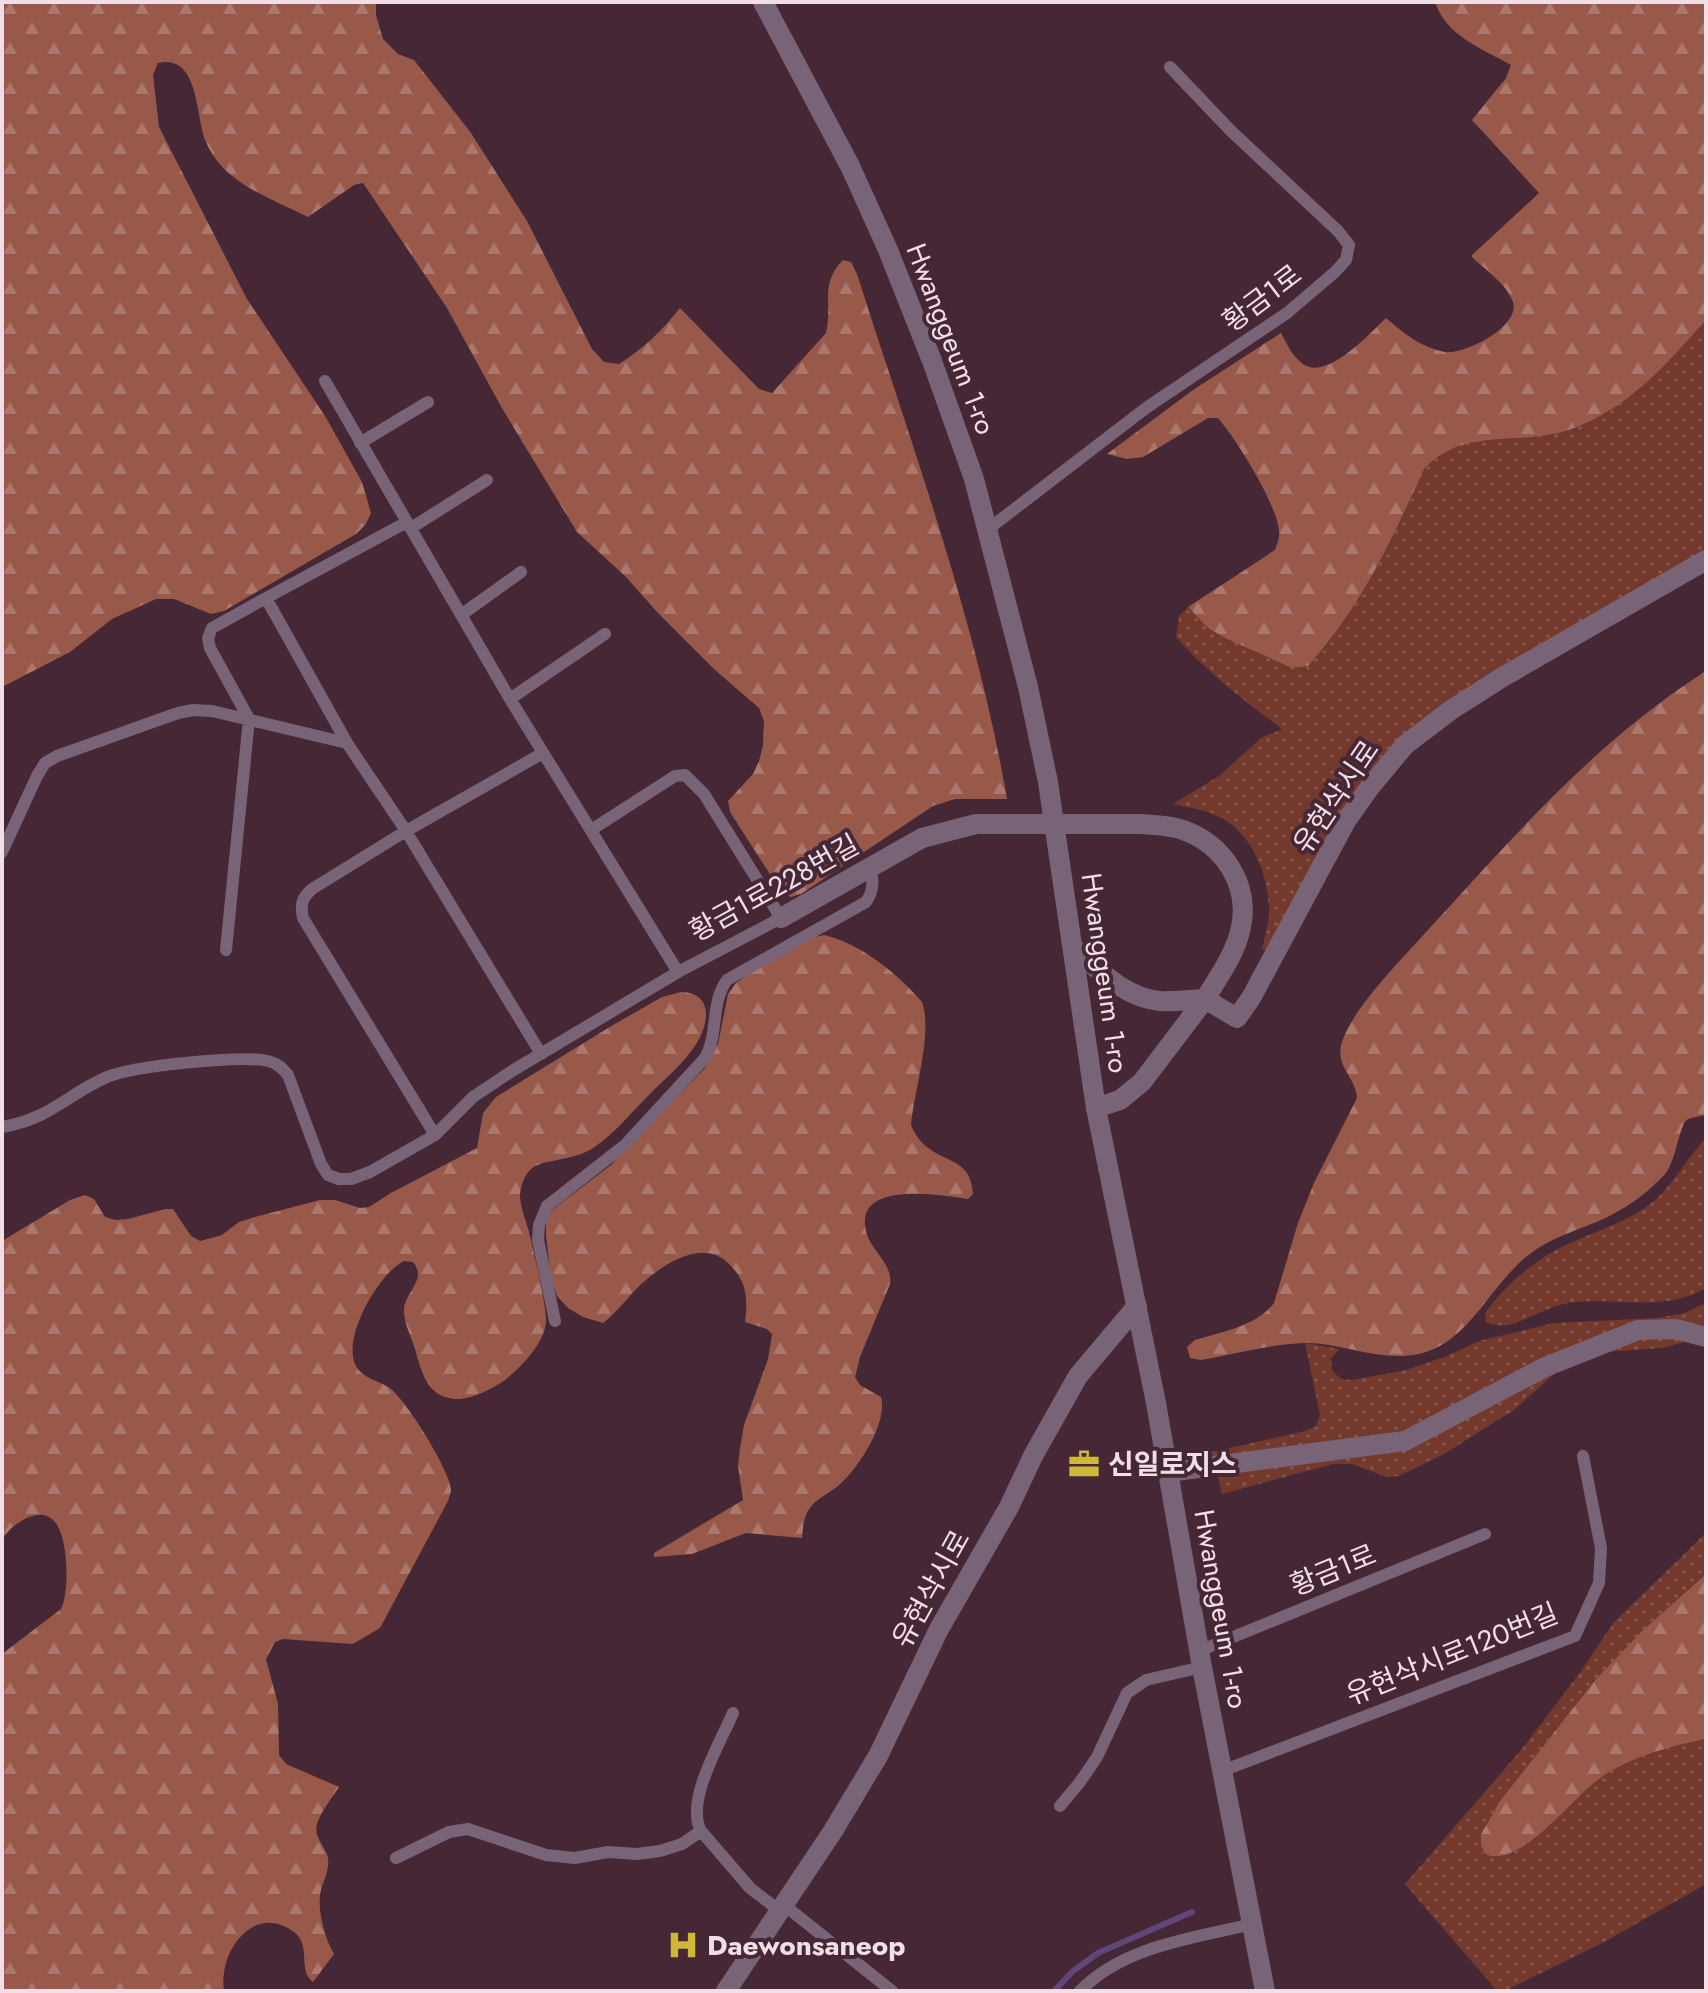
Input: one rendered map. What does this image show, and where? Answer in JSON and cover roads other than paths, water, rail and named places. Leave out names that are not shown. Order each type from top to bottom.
[{"type":"street","name":"Hwanggeum 1-ro","points":[[763,2],[843,151],[888,250],[955,425],[987,530],[1028,687],[1048,782],[1096,1108],[1137,1306],[1265,1991]]},
{"type":"street","name":"유현삭시로","points":[[1205,999],[1237,1018],[1251,998],[1346,821],[1405,745],[1501,678],[1706,560]]},
{"type":"street","name":"황금1로228번길","points":[[781,918],[922,838],[976,824],[1140,824],[1182,829],[1220,852],[1239,887],[1242,925],[1236,943],[1205,999]]},
{"type":"street","points":[[1073,948],[1110,979],[1142,998],[1161,1001],[1205,999]]},
{"type":"street","points":[[1096,1108],[1120,1100],[1142,1082],[1205,999]]},
{"type":"street","name":"유현삭시로","points":[[726,1991],[878,1756],[939,1629],[1009,1507],[1033,1456],[1078,1376],[1137,1306]]},
{"type":"street","points":[[1168,1472],[1405,1441],[1545,1367],[1638,1330],[1676,1329],[1706,1337]]},
{"type":"lane","name":"황금1로","points":[[987,530],[1146,408],[1287,313],[1346,260],[1349,245],[1338,231],[1231,131],[1170,67]]},
{"type":"lane","name":"황금1로228번길","points":[[325,381],[510,699],[678,972],[781,918]]},
{"type":"lane","points":[[360,443],[428,402]]},
{"type":"lane","points":[[226,950],[249,719],[210,648],[208,638],[212,628],[409,525],[487,480]]},
{"type":"lane","points":[[461,615],[521,572]]},
{"type":"lane","points":[[266,598],[347,743],[406,831],[541,1054]]},
{"type":"lane","points":[[510,699],[605,634]]},
{"type":"lane","points":[[2,852],[45,763],[57,756],[193,710],[249,719],[347,743]]},
{"type":"lane","points":[[435,1135],[303,918],[300,907],[303,897],[312,889],[543,753]]},
{"type":"lane","points":[[591,830],[675,776],[685,775],[704,794],[781,918]]},
{"type":"lane","points":[[555,1321],[538,1240],[539,1225],[547,1206],[625,1145],[705,1058],[712,1040],[718,998],[727,980],[866,902],[874,883],[871,868]]},
{"type":"lane","points":[[2,1127],[24,1124],[41,1117],[92,1084],[127,1071],[253,1060],[280,1066],[288,1075],[321,1164],[328,1175],[351,1179],[370,1172],[435,1135],[473,1097],[678,972]]},
{"type":"lane","name":"유현삭시로120번길","points":[[1222,1771],[1575,1636],[1599,1583],[1601,1548],[1583,1456]]},
{"type":"lane","name":"황금1로","points":[[1201,1659],[1485,1534]]},
{"type":"lane","points":[[1060,1806],[1097,1757],[1127,1693],[1146,1680],[1201,1659]]},
{"type":"lane","points":[[733,1713],[710,1764],[696,1806],[695,1821],[750,1888],[782,1908],[892,1991]]},
{"type":"lane","points":[[396,1858],[449,1832],[468,1829],[546,1855],[575,1858],[608,1852],[637,1854],[660,1851],[682,1844],[701,1831]]},
{"type":"lane","points":[[1080,1991],[1099,1974],[1134,1955],[1252,1924]]},
{"type":"waterway","points":[[1054,1991],[1073,1971],[1098,1953],[1192,1912]]},
{"type":"place","name":"신일로지스","points":[[1084,1464]]},
{"type":"place","name":"Daewonsaneop","points":[[683,1945]]}]
